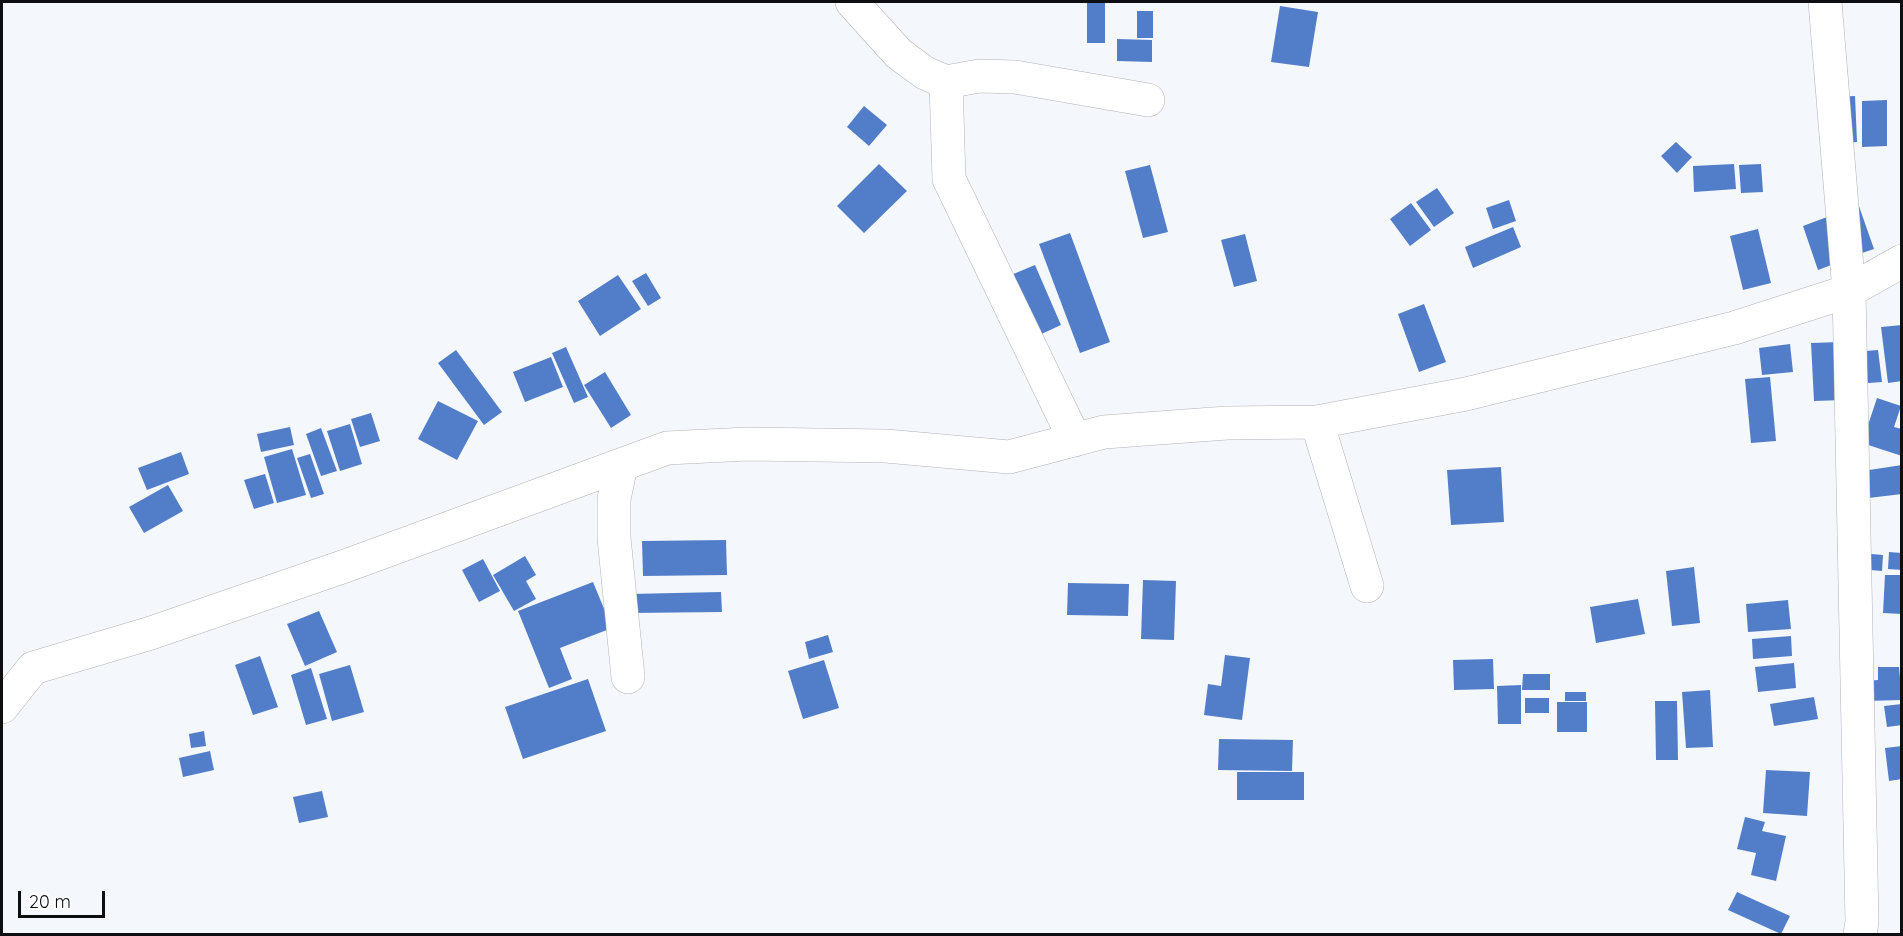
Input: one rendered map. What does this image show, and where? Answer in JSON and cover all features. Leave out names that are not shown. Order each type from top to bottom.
[{"type":"street","points":[[852,2],[899,54],[925,73],[946,82],[979,76],[1015,76],[1148,100]]},
{"type":"street","points":[[1826,2],[1849,291],[1862,922],[1860,934]]},
{"type":"street","points":[[946,82],[949,179],[1075,440]]},
{"type":"street","points":[[2,707],[33,668],[152,633],[348,565],[667,448],[748,444],[886,446],[1009,457],[1104,432],[1216,424],[1317,422],[1466,394],[1701,336],[1849,291],[1902,261]]},
{"type":"street","points":[[1317,422],[1367,586]]},
{"type":"street","points":[[621,465],[614,499],[614,538],[628,677]]},
{"type":"building","points":[[1087,2],[1105,2],[1105,43],[1087,43]]},
{"type":"building","points":[[1280,6],[1318,12],[1309,67],[1271,62]]},
{"type":"building","points":[[1137,11],[1153,11],[1153,38],[1137,38]]},
{"type":"building","points":[[1117,39],[1152,40],[1152,62],[1117,61]]},
{"type":"building","points":[[1855,96],[1857,142],[1832,144],[1830,97]]},
{"type":"building","points":[[1887,100],[1887,146],[1862,147],[1862,101]]},
{"type":"building","points":[[864,106],[887,125],[869,146],[847,127]]},
{"type":"building","points":[[1676,142],[1692,157],[1677,173],[1661,156]]},
{"type":"building","points":[[879,164],[907,191],[864,233],[837,206]]},
{"type":"building","points":[[1734,164],[1736,189],[1694,192],[1693,166]]},
{"type":"building","points":[[1761,164],[1763,192],[1741,193],[1739,165]]},
{"type":"building","points":[[1150,165],[1168,232],[1143,238],[1125,171]]},
{"type":"building","points":[[1437,188],[1454,213],[1434,227],[1416,202]]},
{"type":"building","points":[[1854,192],[1874,249],[1856,255]]},
{"type":"building","points":[[1509,200],[1516,221],[1493,229],[1486,208]]},
{"type":"building","points":[[1411,203],[1431,230],[1410,246],[1390,219]]},
{"type":"building","points":[[1835,214],[1850,258],[1818,270],[1803,226]]},
{"type":"building","points":[[1513,227],[1521,247],[1473,268],[1465,247]]},
{"type":"building","points":[[1758,229],[1771,283],[1743,290],[1730,236]]},
{"type":"building","points":[[1070,233],[1110,342],[1080,353],[1039,244]]},
{"type":"building","points":[[1245,234],[1257,281],[1234,287],[1221,240]]},
{"type":"building","points":[[1035,265],[1061,325],[1037,336],[1011,275]]},
{"type":"building","points":[[646,273],[661,298],[648,306],[632,281]]},
{"type":"building","points":[[618,275],[641,309],[600,336],[578,301]]},
{"type":"building","points":[[1424,304],[1446,362],[1419,372],[1398,314]]},
{"type":"building","points":[[1902,325],[1902,381],[1888,383],[1881,327]]},
{"type":"building","points":[[1840,342],[1844,400],[1814,401],[1811,343]]},
{"type":"building","points":[[1790,344],[1793,372],[1762,375],[1759,348]]},
{"type":"building","points":[[566,347],[588,397],[574,403],[552,353]]},
{"type":"building","points":[[456,350],[502,412],[484,425],[438,363]]},
{"type":"building","points":[[1878,350],[1882,382],[1856,384],[1853,352]]},
{"type":"building","points":[[551,357],[563,387],[525,402],[513,372]]},
{"type":"building","points":[[605,372],[631,415],[611,428],[584,385]]},
{"type":"building","points":[[1770,377],[1776,441],[1751,443],[1745,379]]},
{"type":"building","points":[[1877,398],[1901,406],[1894,427],[1902,429],[1902,456],[1862,443]]},
{"type":"building","points":[[438,401],[478,421],[457,460],[418,439]]},
{"type":"building","points":[[371,413],[380,441],[360,447],[351,419]]},
{"type":"building","points":[[350,424],[362,464],[340,471],[327,431]]},
{"type":"building","points":[[290,427],[294,445],[261,452],[257,434]]},
{"type":"building","points":[[321,428],[337,471],[321,476],[306,434]]},
{"type":"building","points":[[292,449],[306,495],[277,503],[264,457]]},
{"type":"building","points":[[181,452],[189,474],[147,490],[138,468]]},
{"type":"building","points":[[310,454],[324,494],[311,498],[297,458]]},
{"type":"building","points":[[1902,465],[1902,494],[1860,499],[1856,472]]},
{"type":"building","points":[[1501,467],[1504,522],[1451,525],[1447,470]]},
{"type":"building","points":[[265,474],[274,503],[254,509],[244,480]]},
{"type":"building","points":[[168,485],[183,511],[144,533],[129,507]]},
{"type":"building","points":[[726,540],[727,575],[643,576],[642,541]]},
{"type":"building","points":[[1889,552],[1902,553],[1902,570],[1888,569]]},
{"type":"building","points":[[1860,553],[1883,555],[1882,571],[1858,569]]},
{"type":"building","points":[[525,556],[536,575],[526,581],[536,599],[514,611],[493,575]]},
{"type":"building","points":[[483,559],[500,591],[479,602],[462,570]]},
{"type":"building","points":[[1694,567],[1700,623],[1672,626],[1666,571]]},
{"type":"building","points":[[1885,575],[1902,575],[1902,614],[1883,613]]},
{"type":"building","points":[[1143,580],[1176,581],[1174,640],[1141,639]]},
{"type":"building","points":[[593,582],[612,628],[560,648],[572,679],[549,688],[518,611]]},
{"type":"building","points":[[1068,583],[1129,584],[1128,616],[1067,615]]},
{"type":"building","points":[[721,592],[722,612],[630,613],[630,594]]},
{"type":"building","points":[[1638,599],[1645,634],[1596,643],[1590,607]]},
{"type":"building","points":[[1788,600],[1791,629],[1748,632],[1746,604]]},
{"type":"building","points":[[319,611],[337,652],[305,666],[287,624]]},
{"type":"building","points":[[828,635],[833,652],[809,659],[805,642]]},
{"type":"building","points":[[1791,636],[1792,656],[1753,659],[1752,639]]},
{"type":"building","points":[[1225,655],[1250,658],[1242,720],[1204,715],[1208,684],[1221,686]]},
{"type":"building","points":[[260,656],[278,707],[253,715],[235,665]]},
{"type":"building","points":[[1493,659],[1494,689],[1454,690],[1453,660]]},
{"type":"building","points":[[824,660],[839,708],[803,719],[788,671]]},
{"type":"building","points":[[1794,663],[1796,688],[1758,692],[1755,667]]},
{"type":"building","points":[[350,665],[364,712],[332,721],[319,674]]},
{"type":"building","points":[[1878,667],[1899,667],[1902,700],[1865,701],[1864,681],[1878,680]]},
{"type":"building","points":[[311,668],[327,719],[306,725],[291,675]]},
{"type":"building","points":[[1523,674],[1550,674],[1550,690],[1522,690]]},
{"type":"building","points":[[588,679],[606,731],[523,759],[505,707]]},
{"type":"building","points":[[1521,685],[1521,724],[1498,724],[1497,686]]},
{"type":"building","points":[[1710,690],[1713,747],[1686,748],[1682,692]]},
{"type":"building","points":[[1565,692],[1586,692],[1586,701],[1565,701]]},
{"type":"building","points":[[1814,697],[1818,719],[1774,726],[1770,704]]},
{"type":"building","points":[[1525,698],[1549,698],[1549,713],[1525,713]]},
{"type":"building","points":[[1655,701],[1677,701],[1678,760],[1656,760]]},
{"type":"building","points":[[1557,702],[1587,702],[1587,732],[1557,732]]},
{"type":"building","points":[[1902,704],[1902,725],[1887,727],[1884,706]]},
{"type":"building","points":[[204,731],[206,746],[191,748],[189,734]]},
{"type":"building","points":[[1219,739],[1293,740],[1292,771],[1218,770]]},
{"type":"building","points":[[1902,746],[1902,779],[1889,781],[1885,748]]},
{"type":"building","points":[[210,751],[214,770],[183,777],[179,758]]},
{"type":"building","points":[[1766,770],[1810,772],[1807,816],[1763,813]]},
{"type":"building","points":[[1237,772],[1304,772],[1304,800],[1237,800]]},
{"type":"building","points":[[322,791],[328,817],[299,823],[293,797]]},
{"type":"building","points":[[1745,817],[1765,822],[1762,831],[1786,836],[1776,881],[1751,875],[1756,853],[1737,849]]},
{"type":"building","points":[[1737,892],[1790,916],[1781,934],[1728,910]]}]
